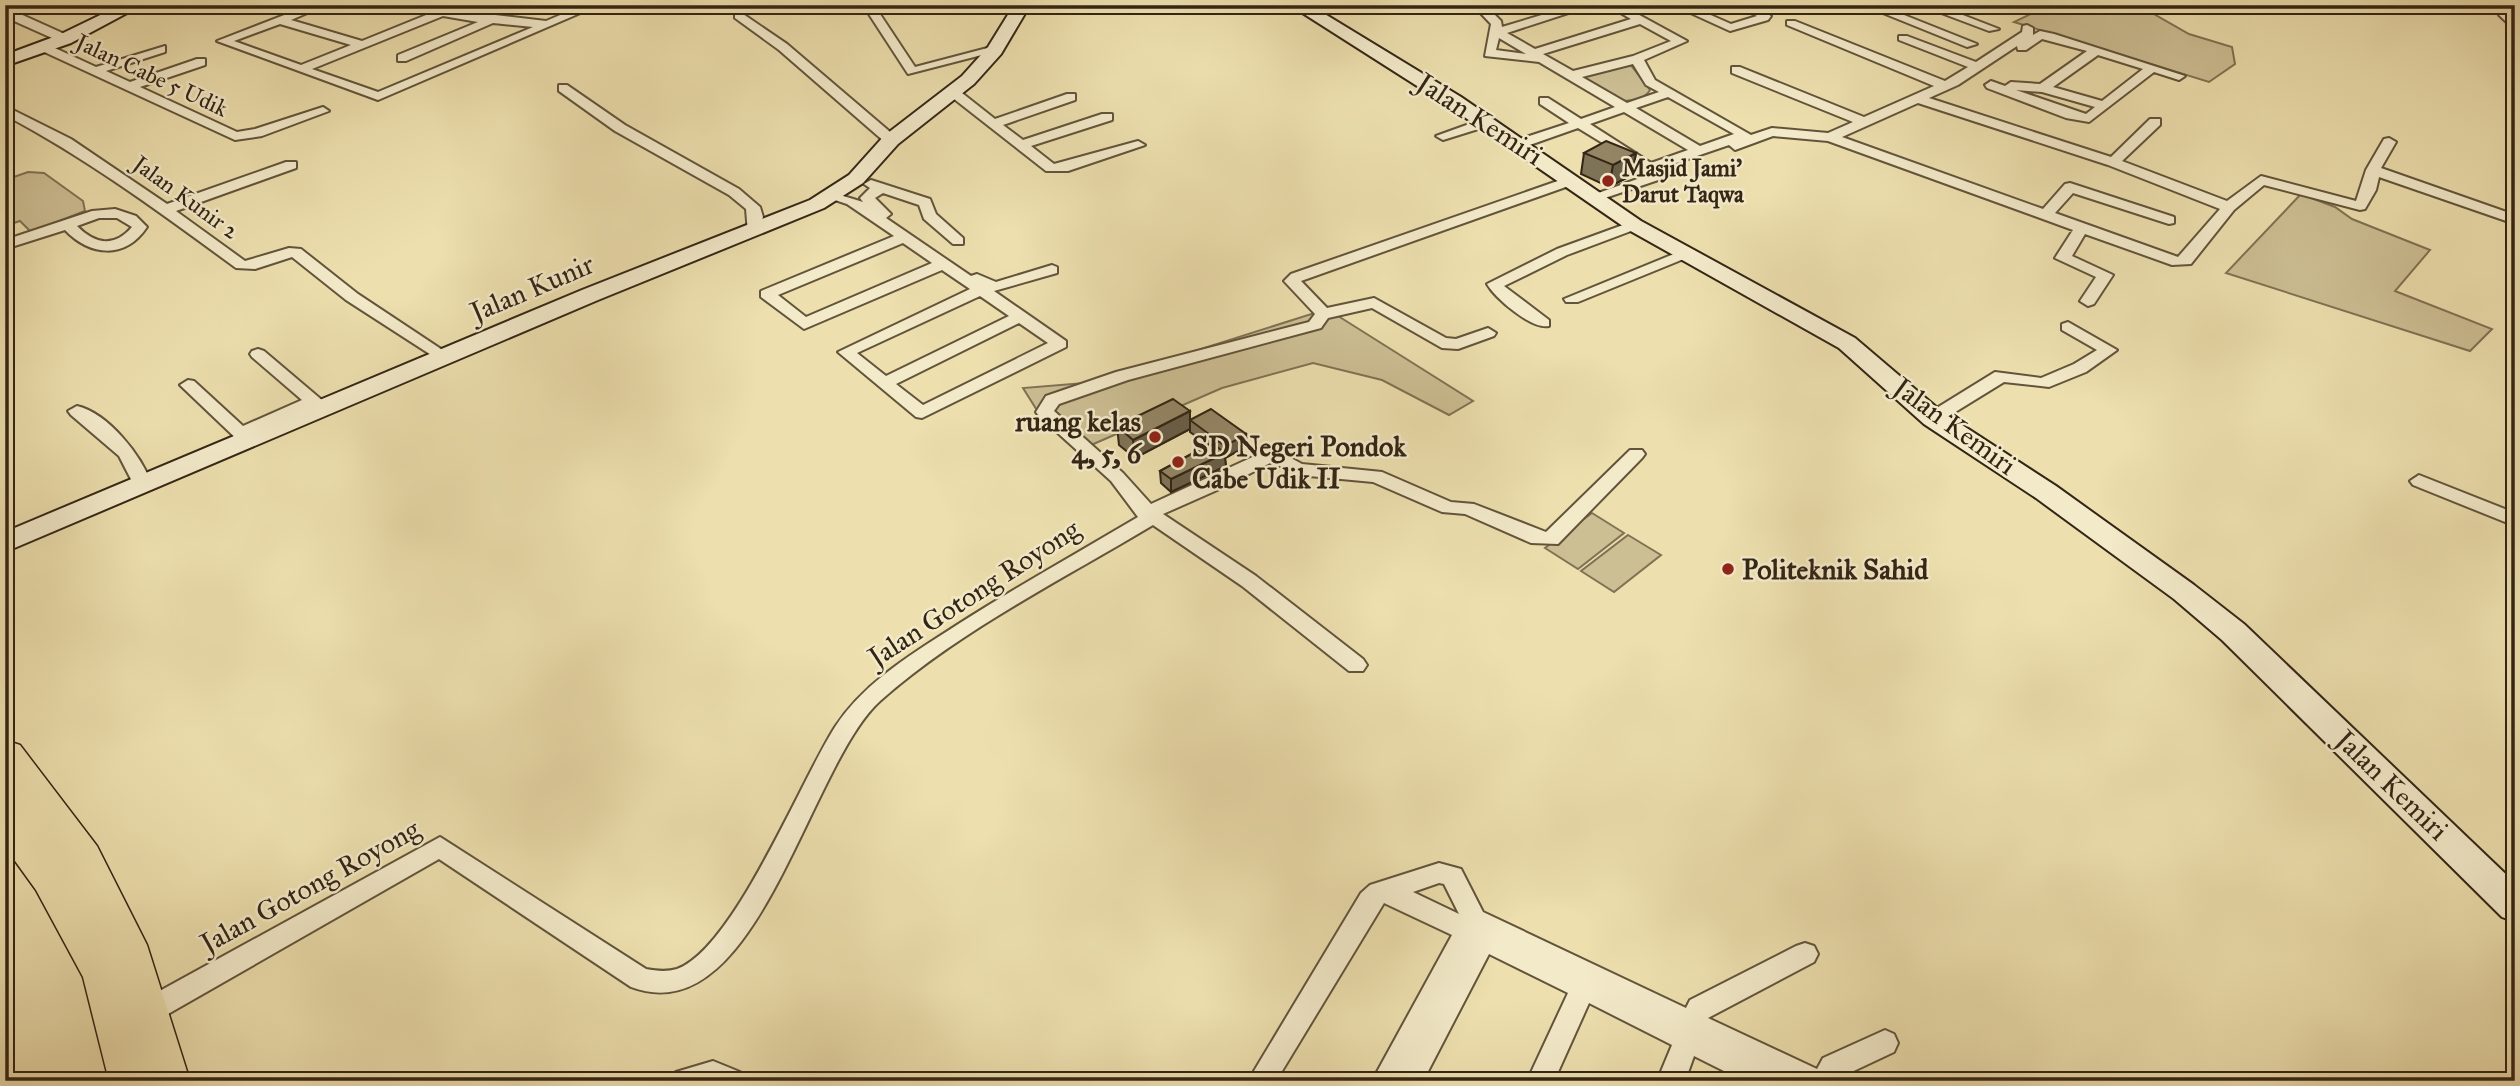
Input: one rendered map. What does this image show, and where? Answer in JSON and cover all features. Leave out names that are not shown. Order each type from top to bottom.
[{"type":"highway","points":[[5,757],[81,860],[130,960],[164,1081]]},
{"type":"highway","points":[[5,811],[52,876],[106,973],[135,1081]]},
{"type":"street","points":[[6,17],[32,5]]},
{"type":"street","points":[[5,61],[65,39],[134,5]]},
{"type":"street","points":[[415,5],[441,13],[490,21],[548,24]]},
{"type":"street","points":[[303,68],[460,5]]},
{"type":"street","points":[[312,6],[223,41],[378,96],[594,5]]},
{"type":"street","points":[[868,5],[912,71],[995,50]]},
{"type":"street","name":"Jalan Kunir","points":[[5,543],[143,485],[245,438],[778,222],[830,196],[856,179],[891,140],[953,92],[995,50],[1022,5]]},
{"type":"street","points":[[1306,10],[1346,5]]},
{"type":"street","points":[[1480,7],[1498,5]]},
{"type":"street","points":[[1497,32],[1588,5]]},
{"type":"street","points":[[1573,75],[1637,59],[1681,41],[1612,5]]},
{"type":"street","points":[[1678,5],[1730,28],[1764,18],[1765,16],[1743,5]]},
{"type":"street","points":[[1868,5],[1968,46],[1997,27],[1925,5]]},
{"type":"street","points":[[1480,7],[1497,23],[1497,32],[1489,53],[1537,57],[1641,20]]},
{"type":"street","name":"Jalan Kemiri","points":[[1306,10],[1486,122],[1597,196],[1634,225],[1847,343],[1933,418],[2046,492],[2184,592],[2233,632],[2515,906]]},
{"type":"street","points":[[2515,10],[2505,15],[2515,27]]},
{"type":"street","points":[[738,16],[783,47],[891,140]]},
{"type":"street","points":[[6,17],[20,19],[65,39]]},
{"type":"street","points":[[279,20],[440,71]]},
{"type":"street","points":[[402,58],[490,21]]},
{"type":"street","points":[[1791,23],[1950,84],[2043,88],[2104,106]]},
{"type":"street","points":[[1830,137],[1950,84],[2028,33],[2027,28]]},
{"type":"street","points":[[1497,32],[1628,107],[1652,126],[1701,152]]},
{"type":"street","points":[[1969,83],[2040,35],[2179,76]]},
{"type":"street","points":[[1903,38],[1978,67]]},
{"type":"street","points":[[77,63],[144,41]]},
{"type":"street","name":"Jalan Cabe 5 Udik","points":[[44,47],[236,136],[323,111]]},
{"type":"street","points":[[95,71],[161,49]]},
{"type":"street","points":[[2043,88],[2096,51]]},
{"type":"street","points":[[1544,101],[1650,169],[1701,152],[1744,133],[1668,93],[1645,77],[1637,59]]},
{"type":"street","points":[[129,87],[201,62]]},
{"type":"street","points":[[1991,85],[2078,117],[2089,118],[2152,68]]},
{"type":"street","points":[[1736,69],[1862,121]]},
{"type":"street","points":[[563,88],[620,128],[734,192],[753,207],[756,217],[753,230]]},
{"type":"street","points":[[953,92],[1045,165],[1055,169],[1138,145]]},
{"type":"street","points":[[1519,144],[1668,93]]},
{"type":"street","points":[[995,123],[1071,97]]},
{"type":"street","points":[[1917,98],[2113,162],[2229,207]]},
{"type":"street","name":"Jalan Kunir 2","points":[[5,110],[66,142],[167,209],[240,265],[248,266],[288,252],[296,252],[352,297],[445,357]]},
{"type":"street","points":[[1021,145],[1107,117]]},
{"type":"street","points":[[1443,136],[1486,122]]},
{"type":"street","points":[[2113,162],[2155,122]]},
{"type":"street","points":[[1597,196],[1772,132],[1830,137],[2081,229],[2183,263],[2229,207],[2261,180],[2360,206],[2369,190],[2373,170],[2389,142]]},
{"type":"street","points":[[167,209],[291,165]]},
{"type":"street","points":[[2373,170],[2515,220]]},
{"type":"street","points":[[856,179],[925,202],[929,216],[958,242]]},
{"type":"street","points":[[1323,314],[1293,279],[1572,180]]},
{"type":"street","points":[[881,187],[867,198],[868,202],[989,286],[1010,285],[1052,270]]},
{"type":"street","points":[[2045,216],[2070,187],[2169,220]]},
{"type":"street","points":[[830,196],[852,201],[1060,344],[922,414],[846,352],[981,290]]},
{"type":"street","points":[[5,245],[67,224]]},
{"type":"street","points":[[1543,323],[1500,293],[1495,284],[1563,252],[1634,225]]},
{"type":"street","points":[[2081,229],[2063,258],[2105,275],[2088,301]]},
{"type":"street","points":[[905,237],[767,294],[804,324],[943,264]]},
{"type":"street","points":[[1572,299],[1686,253]]},
{"type":"street","points":[[1356,665],[1249,581],[1148,513],[1117,477],[1045,412],[1046,405],[1052,400],[1122,376],[1315,325],[1323,314],[1374,303],[1443,342],[1458,344],[1488,333]]},
{"type":"street","points":[[884,383],[1020,317]]},
{"type":"street","points":[[1933,418],[2001,376],[2043,383],[2080,368],[2109,350],[2068,327]]},
{"type":"street","points":[[188,385],[245,438],[314,401],[258,354]]},
{"type":"street","points":[[77,411],[125,448],[135,461],[143,485]]},
{"type":"street","points":[[1148,513],[1219,483],[1272,454],[1298,469],[1376,476],[1449,508],[1467,508],[1538,538],[1551,539],[1636,454]]},
{"type":"street","points":[[2419,481],[2515,520]]},
{"type":"street","name":"Jalan Gotong Royong","points":[[145,1013],[440,847],[640,979],[654,984],[670,984],[690,977],[713,960],[736,932],[843,733],[872,697],[894,678],[991,613],[1143,525],[1148,513]]},
{"type":"street","points":[[1261,1081],[1370,901],[1379,892],[1439,873],[1452,876],[1478,930]]},
{"type":"street","points":[[1379,892],[1395,895],[1478,930],[1795,1079]]},
{"type":"street","points":[[1385,1081],[1478,930]]},
{"type":"street","points":[[1409,1081],[1478,930]]},
{"type":"street","points":[[1671,1081],[1699,1009],[1706,1003],[1805,954]]},
{"type":"street","points":[[1540,1081],[1586,981]]},
{"type":"street","points":[[1825,1081],[1833,1067],[1885,1042]]},
{"type":"street","points":[[686,1081],[713,1074],[729,1080]]},
{"type":"shaded area","points":[[2013,5],[2138,5],[2189,34],[2232,47],[2235,64],[2209,82],[2014,22],[2035,12]]},
{"type":"shaded area","points":[[1630,64],[1650,90],[1645,96],[1633,100],[1621,101],[1577,76]]},
{"type":"shaded area","points":[[28,172],[44,173],[83,201],[85,211],[31,232],[20,221],[5,226],[5,180]]},
{"type":"shaded area","points":[[2301,194],[2335,207],[2352,219],[2430,250],[2395,291],[2492,329],[2470,351],[2226,273]]},
{"type":"shaded area","points":[[1327,309],[1473,401],[1449,415],[1382,380],[1313,363],[1222,388],[1082,449],[1040,415],[1023,388],[1097,382]]},
{"type":"shaded area","points":[[1592,513],[1624,533],[1578,569],[1545,548]]},
{"type":"shaded area","points":[[1628,535],[1661,555],[1614,592],[1581,571]]},
{"type":"building","points":[[1606,141],[1636,153],[1613,165],[1584,153]]},
{"type":"building","points":[[1173,399],[1190,411],[1133,440],[1117,426]]},
{"type":"building","points":[[1211,409],[1246,434],[1225,446],[1190,420]]},
{"type":"building","points":[[1212,443],[1225,453],[1171,479],[1160,471]]},
{"type":"place","name":"Masjid Jami' Darut Taqwa","points":[[1608,181]]},
{"type":"place","name":"ruang kelas 4, 5, 6","points":[[1155,437]]},
{"type":"place","name":"SD Negeri Pondok Cabe Udik II","points":[[1178,462]]},
{"type":"place","name":"Politeknik Sahid","points":[[1728,569]]}]
